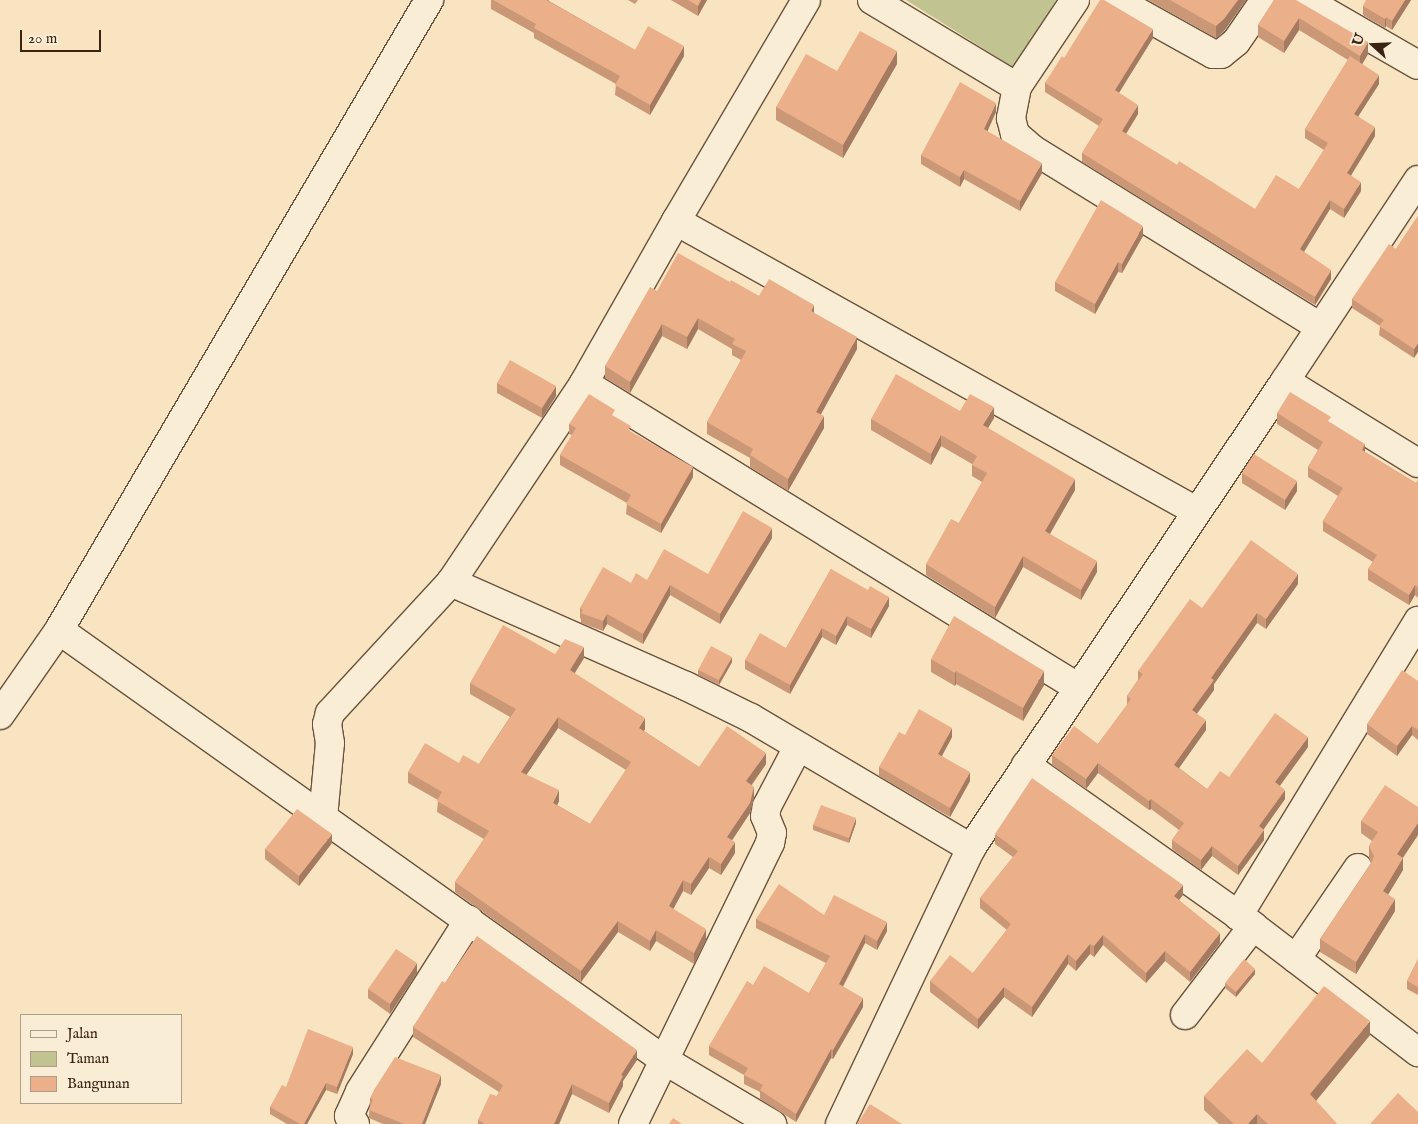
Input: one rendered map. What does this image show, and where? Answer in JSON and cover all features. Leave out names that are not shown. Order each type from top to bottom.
[{"type":"street","points":[[0,715],[60,630],[429,0]]},
{"type":"street","points":[[323,818],[330,743],[327,724],[330,712],[451,582],[584,383],[676,221],[806,0]]},
{"type":"street","points":[[872,0],[1017,88]]},
{"type":"street","points":[[1075,0],[1017,88],[1011,118],[1015,134],[1032,149],[1320,327]]},
{"type":"street","points":[[1116,0],[1213,54],[1221,54],[1236,42],[1265,0]]},
{"type":"street","points":[[1305,0],[1418,65]]},
{"type":"street","points":[[840,1124],[971,848],[1080,688],[1196,511],[1416,187]]},
{"type":"street","points":[[676,221],[1196,511]]},
{"type":"street","points":[[1285,381],[1418,463]]},
{"type":"street","points":[[584,383],[1080,688]]},
{"type":"street","points":[[451,582],[686,686],[751,718],[971,848]]},
{"type":"street","points":[[1185,1015],[1246,921],[1418,621]]},
{"type":"street","points":[[60,630],[664,1060],[772,1124]]},
{"type":"street","points":[[633,1124],[770,843],[772,833],[765,816],[767,806],[798,747]]},
{"type":"street","points":[[1026,765],[1246,921],[1418,1052]]},
{"type":"street","points":[[1296,959],[1358,868]]},
{"type":"street","points":[[355,1124],[349,1116],[360,1091],[469,920]]},
{"type":"green space","points":[[906,0],[1056,0],[1016,69]]},
{"type":"building","points":[[493,0],[546,0],[635,50],[648,26],[684,46],[650,105],[615,85],[620,76],[534,28],[536,24]]},
{"type":"building","points":[[688,0],[701,0],[698,6]]},
{"type":"building","points":[[1100,0],[1104,0],[1153,29],[1115,90],[1138,105],[1122,131],[1177,165],[1179,161],[1255,209],[1276,175],[1299,189],[1328,143],[1305,129],[1350,56],[1379,75],[1354,114],[1375,127],[1347,173],[1361,182],[1344,209],[1330,200],[1300,249],[1331,270],[1315,297],[1082,153],[1103,119],[1045,83],[1062,56],[1064,58]]},
{"type":"building","points":[[1170,0],[1238,0],[1224,19],[1216,26]]},
{"type":"building","points":[[1274,0],[1296,0],[1368,42],[1360,56],[1299,18],[1284,41],[1258,25]]},
{"type":"building","points":[[1366,0],[1405,0],[1392,21],[1363,6]]},
{"type":"building","points":[[860,31],[897,51],[843,145],[776,107],[806,54],[837,71]]},
{"type":"building","points":[[960,82],[996,103],[984,129],[1042,163],[1020,201],[964,170],[960,177],[921,155]]},
{"type":"building","points":[[1101,200],[1143,226],[1122,264],[1118,262],[1095,304],[1055,282]]},
{"type":"building","points":[[1418,216],[1418,343],[1414,349],[1379,326],[1384,320],[1352,299],[1389,244],[1396,249]]},
{"type":"building","points":[[678,253],[759,296],[769,279],[814,305],[811,311],[857,337],[816,412],[824,416],[788,479],[750,455],[753,449],[707,422],[746,351],[732,344],[735,339],[698,318],[687,337],[662,324],[630,382],[605,366],[650,287],[657,291]]},
{"type":"building","points":[[510,360],[556,386],[542,408],[497,383]]},
{"type":"building","points":[[896,374],[960,411],[970,394],[994,407],[983,425],[1075,479],[1045,531],[1097,561],[1081,590],[1023,556],[995,607],[926,564],[951,519],[959,523],[987,473],[972,465],[977,456],[941,435],[931,454],[871,419]]},
{"type":"building","points":[[1290,392],[1331,417],[1328,421],[1365,444],[1362,450],[1416,483],[1418,480],[1418,587],[1415,585],[1409,595],[1368,569],[1377,555],[1323,521],[1343,488],[1308,467],[1323,442],[1277,413]]},
{"type":"building","points":[[589,394],[615,410],[612,415],[631,426],[628,430],[693,467],[661,524],[626,504],[631,495],[560,455],[576,428],[569,424]]},
{"type":"building","points":[[1254,454],[1297,481],[1285,500],[1242,473]]},
{"type":"building","points":[[743,511],[772,528],[720,614],[670,585],[643,634],[607,614],[603,621],[581,613],[583,610],[580,608],[603,567],[631,583],[636,573],[647,580],[664,549],[708,574]]},
{"type":"building","points":[[1251,540],[1298,574],[1266,619],[1257,613],[1211,678],[1214,680],[1192,710],[1206,720],[1174,765],[1207,789],[1220,771],[1229,777],[1275,713],[1308,737],[1275,782],[1285,790],[1259,826],[1264,830],[1238,866],[1212,846],[1201,860],[1172,840],[1184,823],[1151,799],[1149,801],[1098,763],[1086,779],[1052,755],[1074,726],[1098,744],[1131,699],[1127,696],[1143,674],[1138,671],[1190,599],[1202,608]]},
{"type":"building","points":[[831,569],[868,590],[870,586],[889,597],[871,629],[847,616],[836,636],[822,628],[790,685],[745,660],[760,633],[786,648]]},
{"type":"building","points":[[954,616],[1044,671],[1023,708],[931,659]]},
{"type":"building","points":[[503,625],[555,654],[565,639],[584,647],[570,670],[645,718],[639,728],[699,767],[727,726],[766,753],[746,781],[754,787],[750,803],[727,837],[735,842],[721,864],[709,857],[691,884],[683,880],[669,906],[706,929],[694,953],[656,930],[650,941],[618,921],[581,971],[455,882],[489,831],[437,801],[442,792],[408,772],[425,743],[459,763],[463,755],[479,764],[516,709],[470,683]],"holes":[[[558,717],[631,762],[590,824],[553,803],[559,790],[521,772]]]},
{"type":"building","points":[[711,646],[732,657],[719,680],[698,670]]},
{"type":"building","points":[[1402,670],[1418,681],[1418,730],[1412,726],[1397,746],[1367,724]]},
{"type":"building","points":[[919,709],[952,728],[938,754],[970,772],[950,808],[879,767],[899,732],[905,735]]},
{"type":"building","points":[[1032,778],[1183,885],[1174,896],[1220,933],[1190,972],[1165,951],[1146,973],[1103,935],[1094,946],[1090,944],[1076,961],[1068,954],[1032,1007],[1004,987],[978,1019],[930,981],[950,955],[973,973],[1011,924],[980,898],[1018,851],[995,834]]},
{"type":"building","points":[[1385,785],[1418,807],[1418,823],[1397,854],[1403,858],[1383,891],[1395,899],[1356,962],[1320,939],[1371,864],[1374,856],[1369,846],[1378,832],[1361,821]]},
{"type":"building","points":[[821,805],[856,818],[849,838],[813,825]]},
{"type":"building","points":[[297,809],[332,834],[299,876],[265,849]]},
{"type":"building","points":[[779,884],[824,915],[834,895],[887,922],[877,941],[865,934],[839,984],[863,998],[833,1050],[831,1049],[796,1114],[760,1090],[763,1085],[744,1075],[748,1068],[709,1046],[747,981],[753,985],[764,966],[809,993],[830,956],[756,919]]},
{"type":"building","points":[[477,936],[637,1050],[621,1075],[623,1076],[609,1103],[572,1084],[554,1124],[483,1124],[478,1120],[490,1094],[497,1096],[503,1085],[413,1027],[442,981],[445,983]]},
{"type":"building","points":[[396,949],[417,963],[390,1004],[368,989]]},
{"type":"building","points":[[1244,959],[1255,969],[1236,992],[1225,983]]},
{"type":"building","points":[[1418,959],[1418,987],[1407,981]]},
{"type":"building","points":[[1324,986],[1370,1021],[1310,1094],[1337,1124],[1268,1124],[1257,1114],[1248,1124],[1234,1124],[1204,1096],[1247,1049],[1262,1063]]},
{"type":"building","points":[[308,1029],[353,1047],[337,1087],[326,1083],[304,1124],[300,1124],[270,1107],[282,1085],[286,1087]]},
{"type":"building","points":[[395,1057],[441,1075],[422,1124],[404,1124],[369,1110],[373,1099],[370,1098]]},
{"type":"building","points":[[1398,1093],[1418,1112],[1418,1124],[1370,1124]]},
{"type":"building","points":[[870,1104],[902,1124],[857,1124]]},
{"type":"building","points":[[673,1118],[682,1124],[669,1124]]}]
